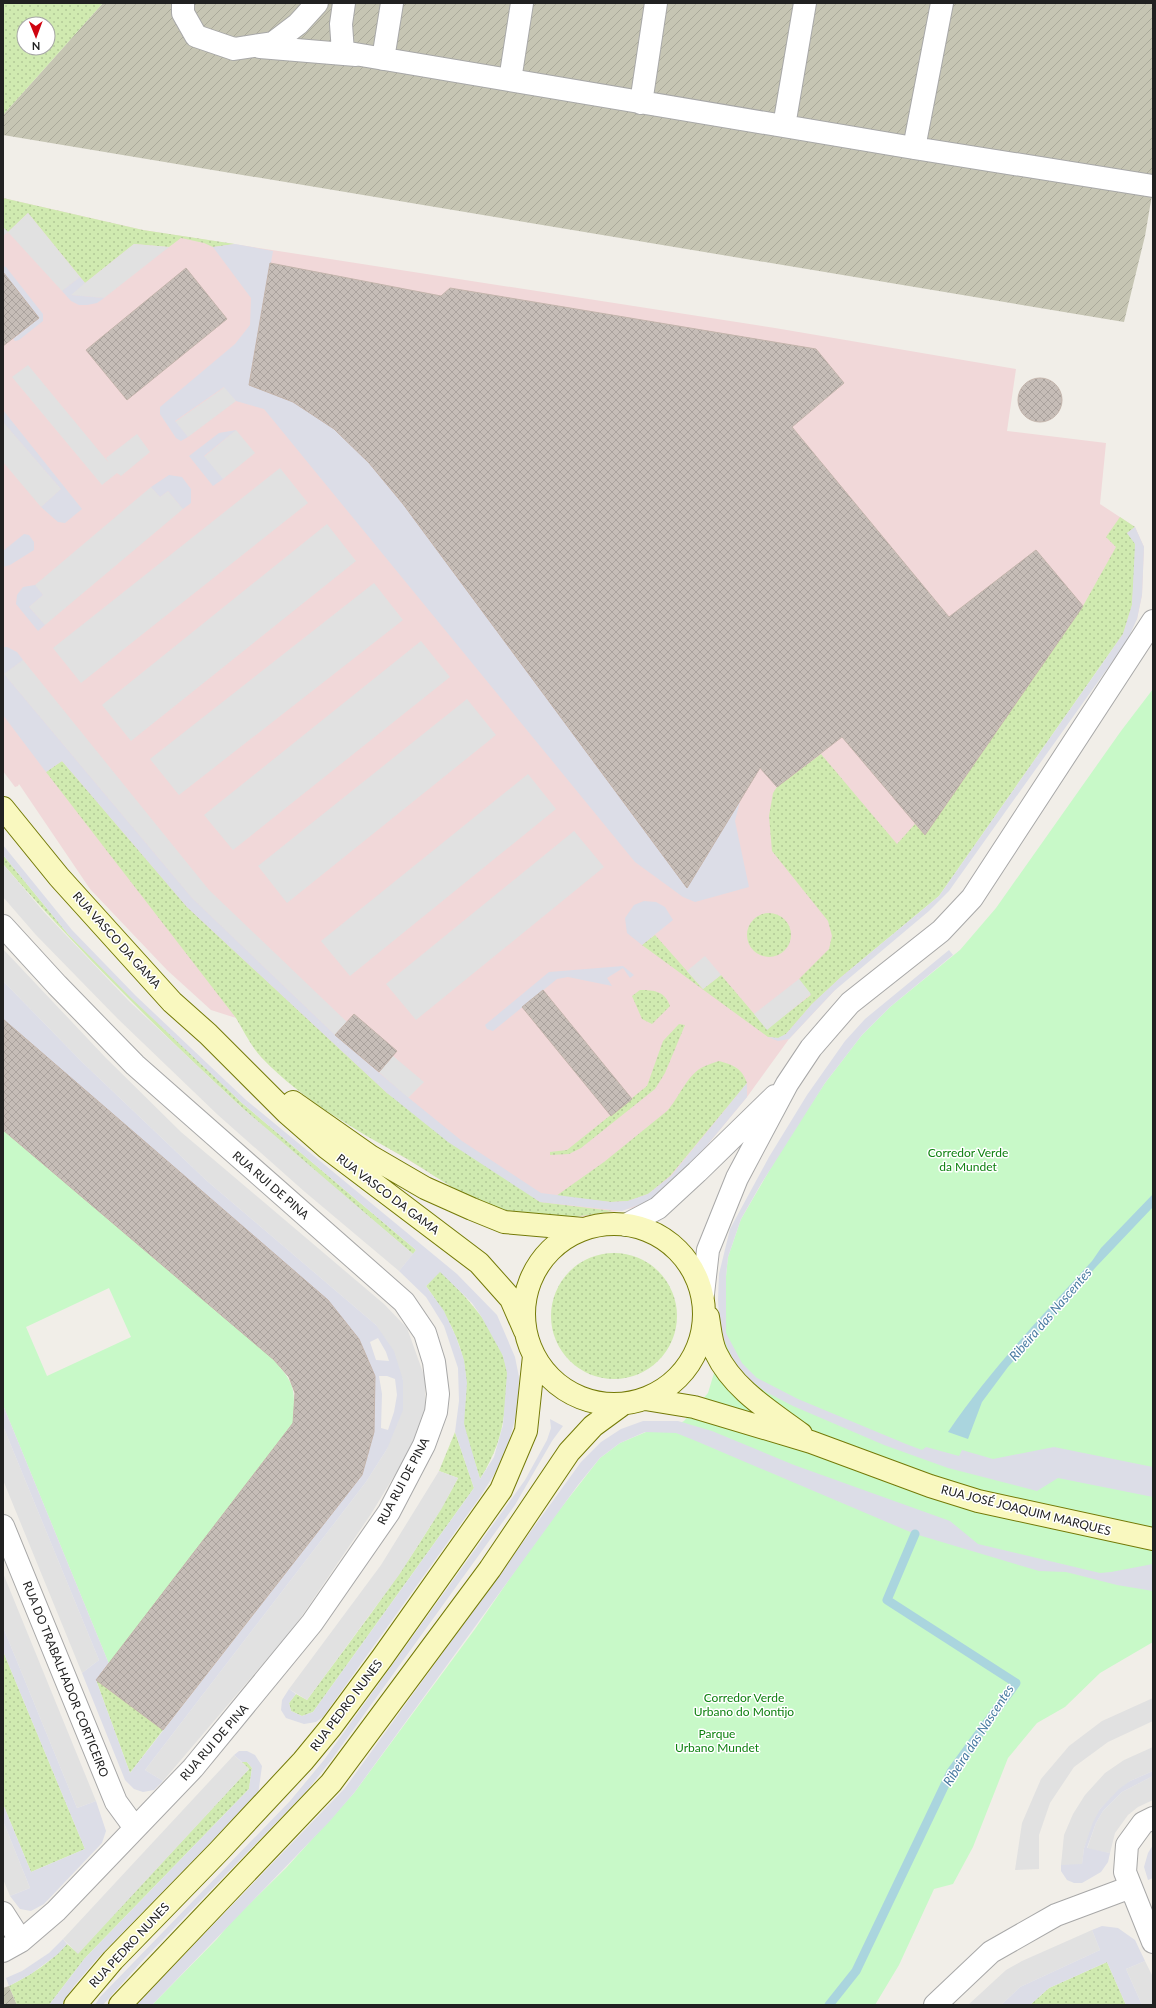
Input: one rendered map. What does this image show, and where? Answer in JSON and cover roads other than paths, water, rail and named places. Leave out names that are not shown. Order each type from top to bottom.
[{"type":"main road","name":"RUA VASCO DA GAMA","points":[[3,808],[59,877],[172,1002],[239,1064],[287,1112],[327,1148],[479,1264],[511,1300],[525,1331]]},
{"type":"main road","name":"RUA VASCO DA GAMA","points":[[239,1064],[370,1156],[425,1188],[504,1222],[544,1227],[584,1229]]},
{"type":"main road","points":[[605,1224],[626,1225],[652,1232],[675,1248],[693,1269],[703,1298],[704,1326],[697,1350],[685,1371],[667,1388],[645,1399],[623,1404],[596,1403],[571,1394],[550,1378],[534,1356],[525,1331],[524,1305],[530,1280],[543,1258],[562,1241],[584,1229],[605,1224]]},
{"type":"main road","name":"RUA JOSÉ JOAQUIM MARQUES","points":[[703,1298],[716,1352],[726,1371],[740,1388],[811,1442]]},
{"type":"main road","name":"RUA PEDRO NUNES","points":[[75,2005],[113,1960],[219,1851],[303,1761],[336,1721],[441,1576],[501,1490],[519,1449],[526,1431],[534,1356]]},
{"type":"main road","name":"RUA JOSÉ JOAQUIM MARQUES","points":[[645,1399],[694,1407],[811,1442],[930,1486],[978,1501],[1153,1540]]},
{"type":"main road","points":[[120,2005],[331,1783],[379,1721],[490,1569],[569,1452],[593,1426],[623,1404]]},
{"type":"street","points":[[183,3],[183,12],[196,36],[234,49],[273,43],[298,24],[317,3]]},
{"type":"street","points":[[344,3],[341,24],[343,52],[356,55]]},
{"type":"street","points":[[382,59],[392,3]]},
{"type":"street","points":[[510,80],[522,3]]},
{"type":"street","points":[[641,103],[656,3]]},
{"type":"street","points":[[784,126],[805,3]]},
{"type":"street","points":[[914,148],[942,3]]},
{"type":"street","points":[[252,46],[356,55],[382,59],[914,148],[1153,186]]},
{"type":"street","points":[[703,1298],[708,1250],[718,1222],[737,1178],[787,1084],[811,1048],[850,1003],[941,931],[972,898],[1153,621]]},
{"type":"street","name":"RUA RUI DE PINA","points":[[3,926],[57,985],[135,1065],[404,1302],[425,1333],[434,1362],[438,1394],[436,1412],[424,1445],[384,1519],[312,1623],[193,1768],[56,1911],[12,1946]]},
{"type":"street","points":[[626,1225],[658,1208],[787,1084]]},
{"type":"street","name":"RUA DO TRABALHADOR CORTICEIRO","points":[[3,1526],[116,1802],[135,1828]]},
{"type":"street","points":[[1153,1818],[1142,1823],[1127,1845],[1125,1872],[1153,1942]]},
{"type":"street","points":[[935,2005],[991,1952],[1056,1915],[1131,1887]]},
{"type":"street","points":[[3,1913],[12,1946]]},
{"type":"water","points":[[1153,1194],[1153,1207],[1096,1267],[1008,1367],[982,1402],[968,1439],[948,1432],[981,1387],[1017,1344],[1092,1261],[1101,1248]]},
{"type":"waterway","name":"Ribeira das Nascentes","points":[[829,2005],[856,1971],[951,1772],[1016,1683],[887,1600],[915,1534]]},
{"type":"park label","name":"Corredor Verde da Mundet","points":[[968,1159]]},
{"type":"park label","name":"Corredor Verde Urbano do Montijo","points":[[744,1704]]},
{"type":"park label","name":"Parque Urbano Mundet","points":[[717,1740]]}]
